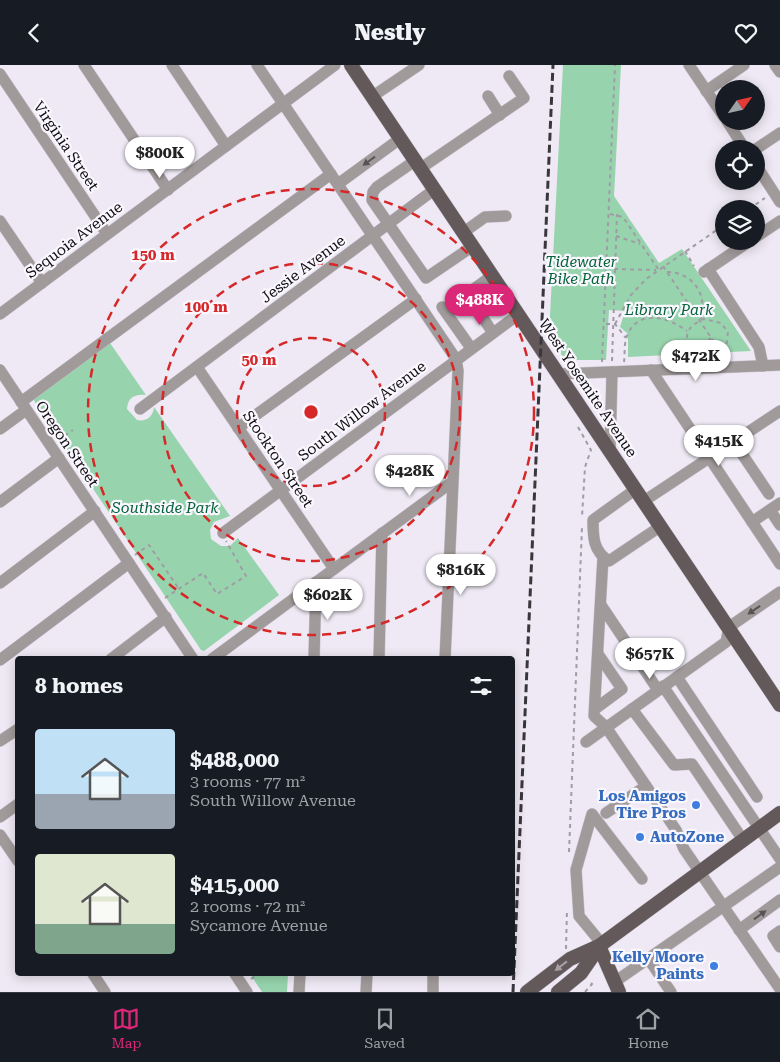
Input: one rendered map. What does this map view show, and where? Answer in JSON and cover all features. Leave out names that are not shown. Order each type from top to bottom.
[{"type":"main road","name":"West Yosemite Avenue","points":[[351,65],[780,705]]},
{"type":"main road","points":[[527,992],[570,959],[600,945],[780,813]]},
{"type":"main road","points":[[600,945],[617,987]]},
{"type":"main road","points":[[558,992],[581,973],[600,945]]},
{"type":"street","points":[[84,65],[168,190]]},
{"type":"street","points":[[172,65],[226,146]]},
{"type":"street","points":[[257,65],[456,359],[458,371],[445,656]]},
{"type":"street","name":"Sequoia Avenue","points":[[0,314],[335,65]]},
{"type":"street","points":[[372,96],[419,65]]},
{"type":"street","points":[[688,65],[715,104]]},
{"type":"street","points":[[706,91],[744,65]]},
{"type":"street","points":[[775,65],[780,71]]},
{"type":"street","name":"Virginia Street","points":[[0,74],[107,234]]},
{"type":"street","points":[[473,246],[426,278],[372,201],[372,192],[500,115],[524,98],[509,76]]},
{"type":"street","points":[[488,96],[500,115]]},
{"type":"street","points":[[765,143],[780,133]]},
{"type":"street","points":[[338,185],[401,138]]},
{"type":"street","points":[[0,429],[24,406],[331,174]]},
{"type":"street","points":[[765,179],[777,197]]},
{"type":"street","name":"Jessie Avenue","points":[[140,409],[435,189]]},
{"type":"street","points":[[464,232],[485,217],[506,216]]},
{"type":"street","points":[[0,221],[42,283]]},
{"type":"street","points":[[765,231],[780,221]]},
{"type":"street","points":[[736,250],[705,271],[759,347],[763,366]]},
{"type":"street","points":[[493,275],[467,293],[493,333]]},
{"type":"street","points":[[238,428],[416,299]]},
{"type":"street","points":[[442,307],[471,349]]},
{"type":"street","name":"South Willow Avenue","points":[[223,533],[519,314]]},
{"type":"street","points":[[559,374],[780,365]]},
{"type":"street","name":"Stockton Street","points":[[197,367],[334,569]]},
{"type":"street","points":[[651,370],[780,564]]},
{"type":"street","name":"Oregon Street","points":[[0,371],[191,656]]},
{"type":"street","points":[[610,453],[617,372]]},
{"type":"street","points":[[644,501],[780,411]]},
{"type":"street","points":[[734,442],[769,494]]},
{"type":"street","points":[[0,502],[59,459]]},
{"type":"street","points":[[216,656],[452,482]]},
{"type":"street","points":[[636,489],[593,520],[593,542],[603,557],[609,561],[661,526]]},
{"type":"street","points":[[752,522],[780,503]]},
{"type":"street","points":[[770,510],[780,525]]},
{"type":"street","points":[[0,583],[95,511]]},
{"type":"street","points":[[379,656],[382,533]]},
{"type":"street","points":[[603,557],[594,716],[606,727],[676,830],[684,849],[699,872],[780,989]]},
{"type":"street","points":[[0,660],[129,563]]},
{"type":"street","points":[[314,656],[316,582]]},
{"type":"street","points":[[586,742],[726,643],[729,627],[780,592]]},
{"type":"street","points":[[601,605],[661,688],[779,859],[723,906],[648,958],[617,987]]},
{"type":"street","points":[[115,656],[166,617]]},
{"type":"street","points":[[595,709],[622,689],[598,654]]},
{"type":"street","points":[[677,677],[757,797]]},
{"type":"street","points":[[632,709],[674,765],[692,764],[743,840]]},
{"type":"street","points":[[0,741],[15,731]]},
{"type":"street","points":[[606,813],[646,786]]},
{"type":"street","points":[[0,817],[15,806]]},
{"type":"street","points":[[600,945],[579,916],[577,889],[576,870],[592,814],[642,879]]},
{"type":"street","points":[[0,835],[15,857]]},
{"type":"street","points":[[739,930],[780,900]]},
{"type":"street","points":[[780,931],[772,936],[780,947]]},
{"type":"street","points":[[648,958],[671,992]]},
{"type":"street","points":[[94,976],[105,992]]},
{"type":"street","points":[[236,976],[247,992]]},
{"type":"street","points":[[299,992],[300,976]]},
{"type":"street","points":[[366,992],[367,976]]},
{"type":"street","points":[[433,976],[433,992]]},
{"type":"path","points":[[765,202],[777,197]]},
{"type":"path","points":[[610,214],[624,217],[657,270]]},
{"type":"path","points":[[617,214],[613,324],[617,372]]},
{"type":"path","points":[[613,324],[634,291],[657,270],[715,231]]},
{"type":"path","points":[[615,236],[642,245]]},
{"type":"path","points":[[685,251],[705,271]]},
{"type":"path","points":[[663,266],[731,367]]},
{"type":"path","points":[[614,269],[657,270]]},
{"type":"path","points":[[667,272],[688,278],[699,289],[703,305],[700,321]]},
{"type":"path","points":[[617,372],[626,338],[638,322],[650,318],[674,321],[687,331]]},
{"type":"path","points":[[687,331],[700,321],[716,320],[725,327],[729,338],[726,349],[731,367]]},
{"type":"path","points":[[604,323],[613,324],[626,338]]},
{"type":"path","points":[[687,331],[687,340],[696,347],[703,346],[711,337]]},
{"type":"path","points":[[50,445],[73,430]]},
{"type":"path","points":[[156,604],[203,573],[216,594],[246,575],[227,547],[223,533]]},
{"type":"path","points":[[129,563],[135,555],[149,545],[179,589]]},
{"type":"green space","points":[[563,65],[621,65],[614,196],[659,263],[682,249],[751,351],[628,357],[628,334],[620,327],[625,311],[609,310],[606,360],[565,360],[549,335]]},
{"type":"green space","name":"Southside Park","points":[[110,343],[146,395],[133,397],[127,409],[137,420],[143,420],[151,416],[154,407],[230,516],[214,522],[210,530],[211,539],[221,546],[230,546],[238,538],[279,595],[204,651],[201,650],[33,399]]},
{"type":"green space","points":[[251,976],[288,976],[287,992],[262,992]]},
{"type":"railway","points":[[515,946],[553,65]]},
{"type":"railway","points":[[513,992],[514,976]]},
{"type":"place","name":"Los Amigos Tire Pros","points":[[696,805]]},
{"type":"place","name":"AutoZone","points":[[640,837]]},
{"type":"place","name":"Kelly Moore Paints","points":[[714,966]]},
{"type":"park label","name":"Tidewater Bike Path","points":[[581,270]]},
{"type":"park label","name":"Library Park","points":[[669,310]]}]
